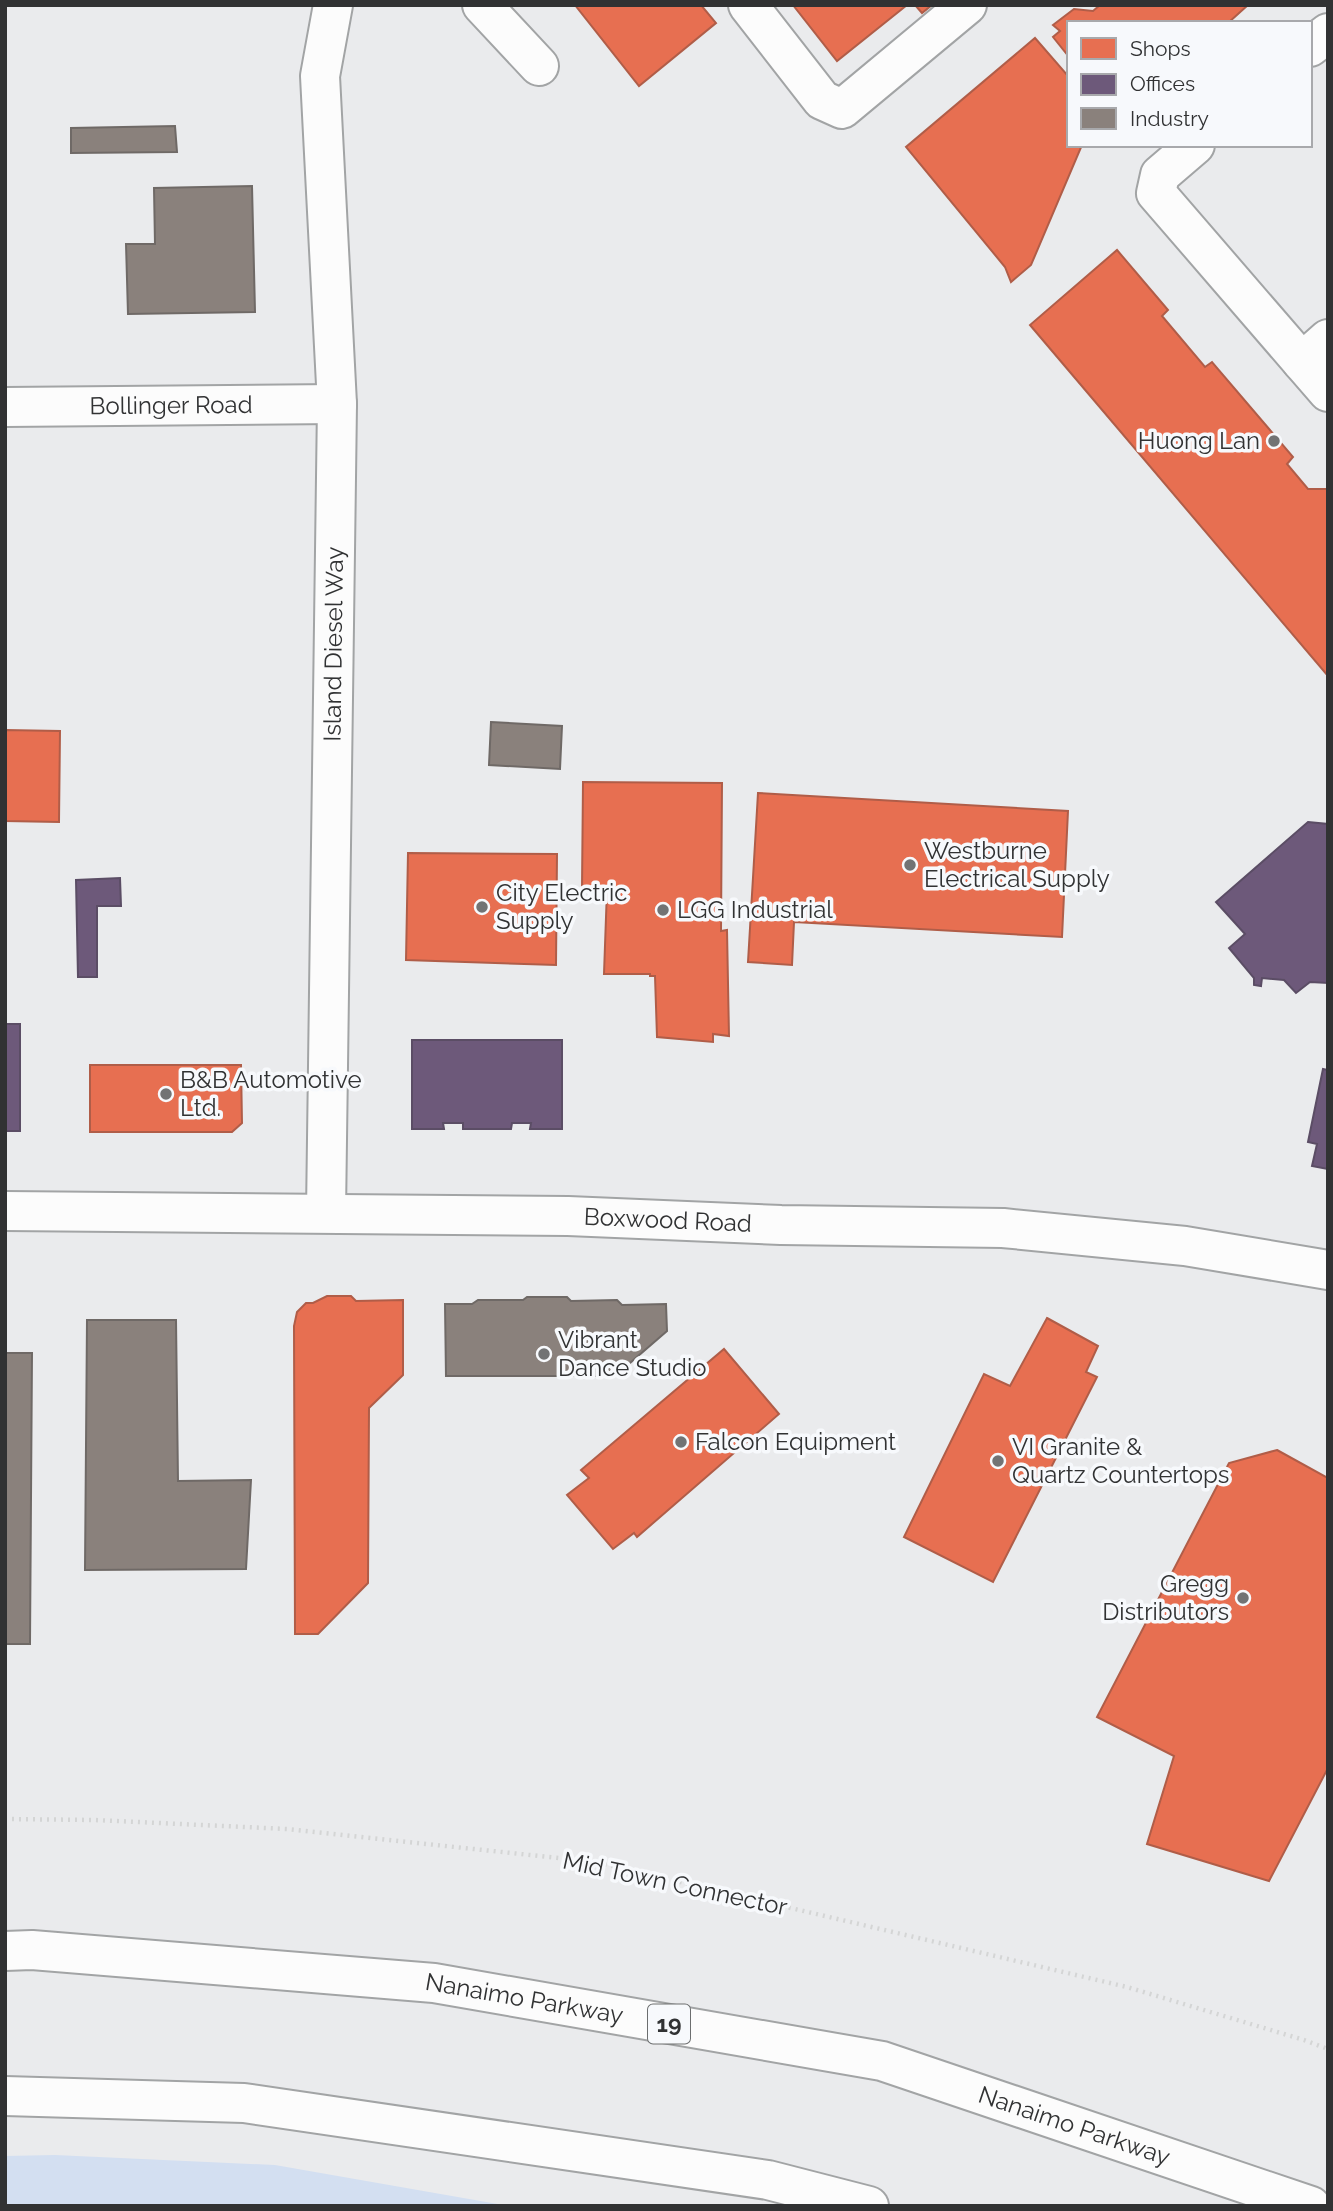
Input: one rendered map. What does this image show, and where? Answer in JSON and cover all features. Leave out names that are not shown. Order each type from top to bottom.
[{"type":"main road","name":"Island Diesel Way","points":[[326,1213],[337,404],[320,76],[333,5]]},
{"type":"main road","points":[[482,5],[539,66]]},
{"type":"main road","points":[[748,5],[822,100],[842,109],[967,5]]},
{"type":"main road","points":[[1312,45],[1328,33]]},
{"type":"main road","points":[[1193,147],[1160,174],[1156,193],[1315,351],[1328,392]]},
{"type":"main road","name":"Bollinger Road","points":[[5,407],[337,404]]},
{"type":"main road","name":"Boxwood Road","points":[[5,1211],[569,1216],[781,1225],[1003,1228],[1185,1246],[1328,1270]]},
{"type":"main road","name":"Nanaimo Parkway","points":[[5,1951],[434,1983],[882,2061],[1311,2206]]},
{"type":"main road","points":[[5,2096],[244,2103],[768,2180],[869,2206]]},
{"type":"path","name":"Mid Town Connector","points":[[5,1819],[95,1820],[286,1829],[594,1862],[1127,1987],[1328,2049]]},
{"type":"shaded area","points":[[55,2155],[275,2165],[509,2206],[5,2206],[5,2156]]},
{"type":"building: Shops","points":[[575,5],[701,5],[716,23],[639,86]]},
{"type":"building: Shops","points":[[793,5],[907,5],[837,61]]},
{"type":"building: Shops","points":[[915,5],[932,5],[922,13]]},
{"type":"building: Shops","points":[[1100,5],[1248,5],[1230,21],[1067,21],[1067,54],[1053,37],[1060,31],[1053,25],[1074,9],[1093,11]]},
{"type":"building: Shops","points":[[1035,38],[1067,75],[1067,147],[1081,147],[1031,265],[1011,282],[1005,267],[906,147]]},
{"type":"building: Shops","points":[[1117,250],[1168,310],[1162,316],[1205,367],[1212,362],[1293,457],[1287,464],[1308,489],[1328,489],[1328,676],[1030,325]]},
{"type":"building: Shops","points":[[5,730],[60,731],[59,822],[5,821]]},
{"type":"building: Shops","name":"LGG Industrial","points":[[583,782],[722,783],[721,931],[727,930],[729,1036],[713,1034],[713,1042],[657,1037],[655,976],[604,974],[607,889],[582,889]]},
{"type":"building: Shops","name":"Westburne Electrical Supply","points":[[758,793],[1068,811],[1062,937],[794,922],[792,965],[748,962]]},
{"type":"building: Shops","name":"City Electric Supply","points":[[408,853],[557,854],[556,965],[406,960]]},
{"type":"building: Shops","name":"B&B Automotive Ltd.","points":[[90,1065],[241,1065],[242,1123],[232,1132],[90,1132]]},
{"type":"building: Shops","points":[[327,1296],[351,1296],[356,1301],[403,1300],[403,1375],[369,1408],[368,1583],[318,1634],[295,1634],[294,1326],[297,1312],[306,1303],[313,1303]]},
{"type":"building: Shops","name":"VI Granite & Quartz Countertops","points":[[1047,1318],[1098,1346],[1086,1372],[1097,1377],[993,1582],[904,1537],[984,1374],[1010,1386]]},
{"type":"building: Shops","name":"Falcon Equipment","points":[[724,1349],[779,1414],[637,1537],[634,1533],[613,1549],[567,1495],[589,1478],[581,1470]]},
{"type":"building: Shops","name":"Gregg Distributors","points":[[1277,1450],[1328,1478],[1328,1768],[1269,1881],[1147,1844],[1174,1756],[1097,1717],[1229,1463]]},
{"type":"building: Offices","points":[[1308,822],[1328,824],[1328,983],[1310,982],[1296,993],[1284,980],[1262,978],[1261,986],[1254,985],[1254,978],[1229,948],[1245,934],[1216,902]]},
{"type":"building: Offices","points":[[120,878],[121,906],[97,906],[97,977],[78,977],[76,880]]},
{"type":"building: Offices","points":[[5,1024],[20,1024],[20,1131],[5,1131]]},
{"type":"building: Offices","points":[[412,1040],[562,1040],[562,1129],[530,1129],[531,1123],[512,1123],[511,1129],[463,1129],[463,1123],[443,1123],[444,1129],[412,1129]]},
{"type":"building: Offices","points":[[1323,1069],[1328,1070],[1328,1169],[1312,1166],[1317,1144],[1308,1142]]},
{"type":"building: Industry","points":[[175,126],[177,152],[71,153],[71,128]]},
{"type":"building: Industry","points":[[252,186],[255,312],[128,314],[126,244],[155,244],[154,188]]},
{"type":"building: Industry","points":[[491,722],[562,726],[560,769],[489,765]]},
{"type":"building: Industry","name":"Vibrant Dance Studio","points":[[527,1297],[567,1297],[571,1301],[617,1300],[622,1305],[666,1304],[667,1331],[615,1376],[446,1376],[445,1304],[472,1304],[478,1300],[523,1300]]},
{"type":"building: Industry","points":[[87,1320],[176,1320],[178,1481],[251,1480],[246,1569],[85,1570]]},
{"type":"building: Industry","points":[[5,1353],[32,1353],[30,1644],[5,1644]]},
{"type":"place","name":"Huong Lan","points":[[1274,441]]},
{"type":"place","name":"Westburne Electrical Supply","points":[[910,865]]},
{"type":"place","name":"City Electric Supply","points":[[482,907]]},
{"type":"place","name":"LGG Industrial","points":[[663,910]]},
{"type":"place","name":"B&B Automotive Ltd.","points":[[166,1094]]},
{"type":"place","name":"Vibrant Dance Studio","points":[[544,1354]]},
{"type":"place","name":"Falcon Equipment","points":[[681,1442]]},
{"type":"place","name":"VI Granite & Quartz Countertops","points":[[998,1461]]},
{"type":"place","name":"Gregg Distributors","points":[[1243,1598]]}]
